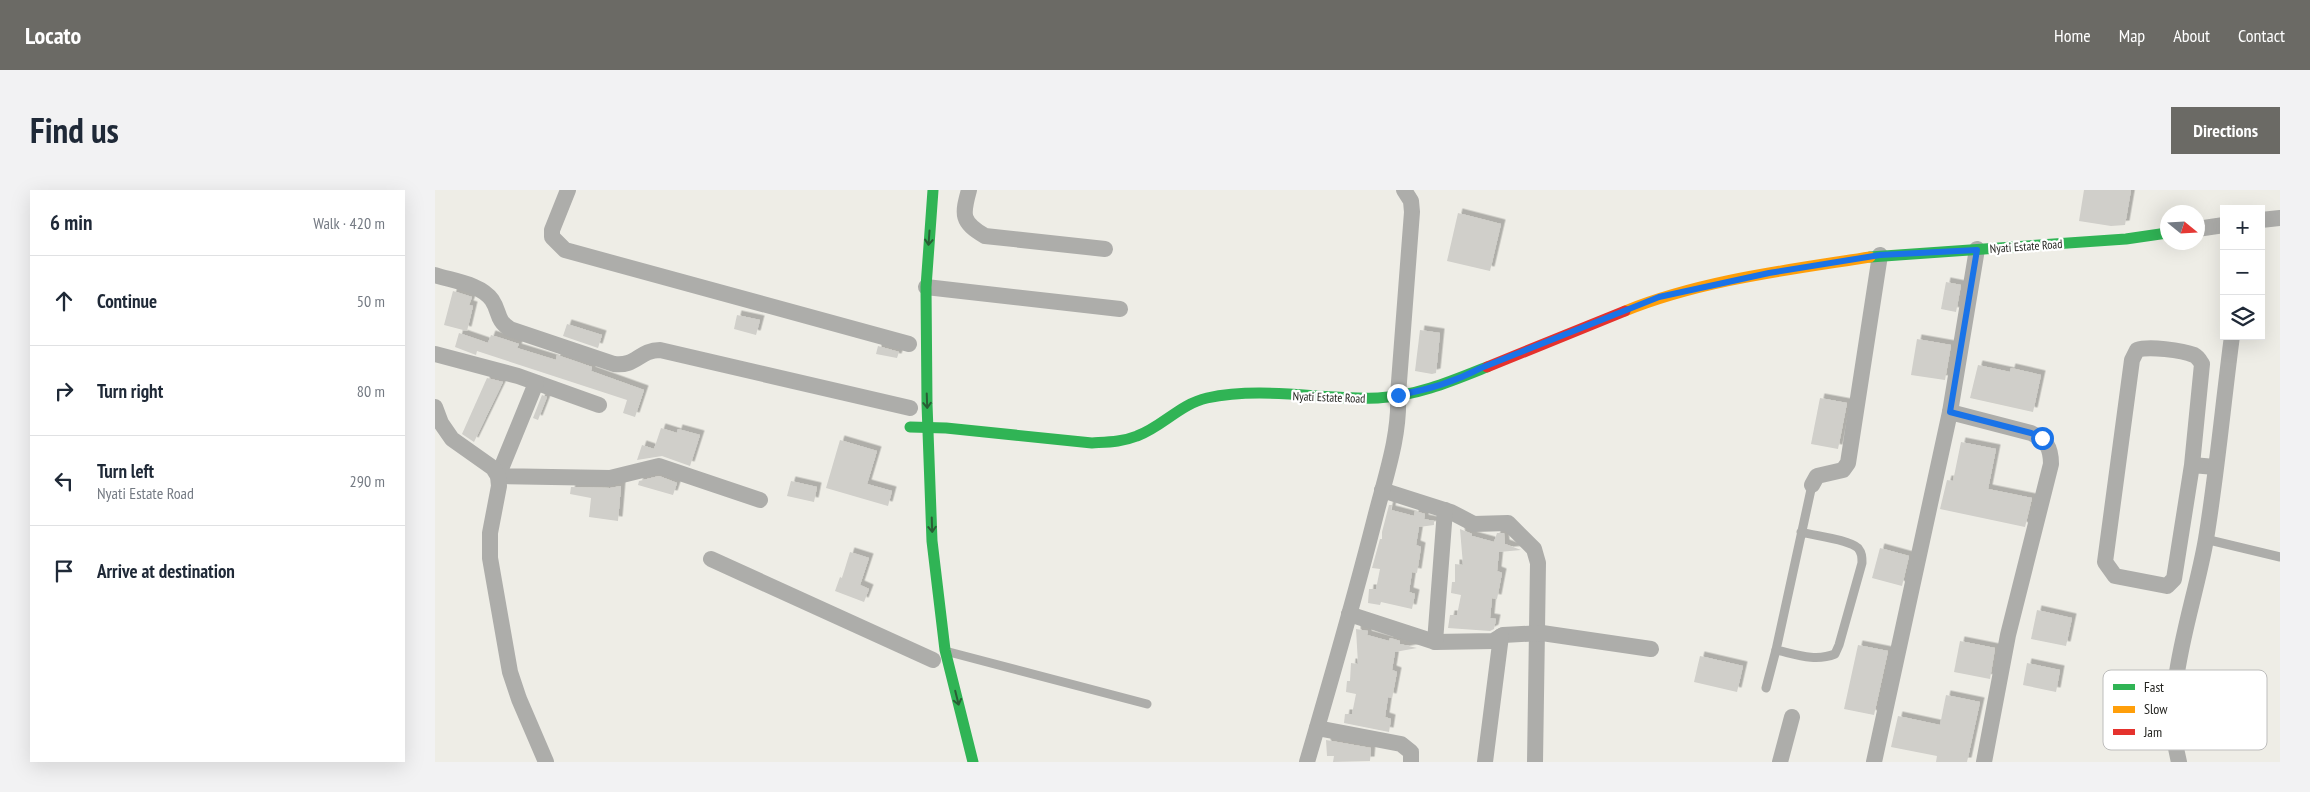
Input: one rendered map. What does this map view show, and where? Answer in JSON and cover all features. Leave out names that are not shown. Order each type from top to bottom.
[{"type":"main road","points":[[933,190],[925,287],[936,657],[973,762]]},
{"type":"main road","name":"Nyati Estate Road","points":[[910,408],[911,432],[929,427],[1092,443],[1115,442],[1138,436],[1191,403],[1207,398],[1249,394],[1379,398],[1432,389],[1454,382],[1516,354],[1659,297],[1769,273],[1880,255],[2126,239],[2160,234]]},
{"type":"main road","points":[[909,392],[910,408]]},
{"type":"street","points":[[568,190],[552,230],[553,237],[565,250],[909,346]]},
{"type":"street","points":[[969,190],[963,210],[965,220],[971,228],[985,236],[1105,249]]},
{"type":"street","points":[[1307,762],[1349,614],[1396,435],[1399,415],[1398,395],[1412,212],[1411,201],[1404,190]]},
{"type":"street","points":[[2265,220],[2280,218]]},
{"type":"street","points":[[2205,228],[2220,226]]},
{"type":"street","points":[[1874,762],[1950,412],[1977,250]]},
{"type":"street","points":[[1812,485],[1817,476],[1843,470],[1848,463],[1880,255]]},
{"type":"street","points":[[435,275],[484,292],[495,305],[503,324],[510,329],[614,364],[624,365],[633,362],[643,353],[661,350],[910,408]]},
{"type":"street","points":[[925,287],[1120,309]]},
{"type":"street","points":[[2176,670],[2205,539],[2231,340]]},
{"type":"street","points":[[2144,347],[2187,353],[2196,356],[2202,364],[2192,465],[2174,579],[2167,586],[2115,576],[2105,562],[2132,360],[2137,350],[2144,347]]},
{"type":"street","points":[[435,354],[485,366],[599,405]]},
{"type":"street","points":[[498,476],[536,383]]},
{"type":"street","points":[[435,407],[441,423],[452,439],[493,468],[498,476],[499,486],[490,533],[490,558],[510,672],[519,699],[546,762]]},
{"type":"street","points":[[1950,412],[2031,433],[2042,438],[2051,452],[2051,464],[2008,635],[1983,762]]},
{"type":"street","points":[[2192,465],[2215,467]]},
{"type":"street","points":[[498,476],[611,478],[659,466],[761,500]]},
{"type":"street","points":[[1382,490],[1445,510],[1474,524],[1508,523],[1534,548],[1538,563],[1535,762]]},
{"type":"street","points":[[1435,642],[1445,510]]},
{"type":"street","points":[[711,559],[936,657]]},
{"type":"street","points":[[1349,614],[1435,642],[1493,641],[1501,636],[1537,633],[1651,649]]},
{"type":"street","points":[[1485,762],[1501,636]]},
{"type":"street","points":[[1780,762],[1792,717]]},
{"type":"street","points":[[1317,728],[1401,744],[1411,752],[1411,762]]},
{"type":"lane","points":[[1767,688],[1812,485]]},
{"type":"lane","points":[[1775,650],[1813,658],[1825,658],[1835,654],[1862,563],[1862,554],[1858,548],[1801,532]]},
{"type":"lane","points":[[2205,539],[2280,557]]},
{"type":"lane","points":[[936,657],[1147,704]]},
{"type":"building","points":[[2084,190],[2131,190],[2125,225],[2111,226],[2079,221]]},
{"type":"building","points":[[1458,213],[1501,224],[1490,271],[1447,261]]},
{"type":"building","points":[[1946,282],[1961,285],[1956,312],[1941,309]]},
{"type":"building","points":[[453,291],[472,297],[469,305],[473,306],[467,331],[444,325]]},
{"type":"building","points":[[737,315],[760,320],[756,335],[734,329]]},
{"type":"building","points":[[567,324],[602,335],[598,348],[563,336]]},
{"type":"building","points":[[1420,330],[1440,333],[1436,373],[1415,371]]},
{"type":"building","points":[[459,333],[488,343],[491,335],[519,344],[517,348],[556,360],[557,355],[592,367],[591,371],[644,390],[635,417],[623,413],[627,400],[477,351],[476,355],[455,347]]},
{"type":"building","points":[[1917,339],[1951,345],[1945,380],[1911,375]]},
{"type":"building","points":[[878,346],[899,352],[897,358],[876,354]]},
{"type":"building","points":[[1978,365],[2010,372],[2011,368],[2041,375],[2033,412],[1970,398]]},
{"type":"building","points":[[487,378],[503,382],[474,442],[462,434]]},
{"type":"building","points":[[542,395],[547,397],[538,420],[533,418]]},
{"type":"building","points":[[1820,398],[1847,403],[1838,449],[1811,444]]},
{"type":"building","points":[[661,428],[677,433],[678,429],[700,435],[690,466],[662,456],[637,460],[642,445],[654,449]]},
{"type":"building","points":[[840,440],[877,451],[867,484],[892,491],[888,506],[826,488]]},
{"type":"building","points":[[1961,442],[1996,449],[1988,489],[2032,498],[2025,527],[1940,509],[1947,480],[1953,481]]},
{"type":"building","points":[[659,476],[677,483],[673,495],[638,485],[639,481]]},
{"type":"building","points":[[791,481],[817,487],[814,502],[787,496]]},
{"type":"building","points":[[621,486],[618,521],[589,517],[591,498],[570,494],[571,487],[610,488]]},
{"type":"building","points":[[1389,505],[1392,505],[1391,510],[1414,516],[1415,511],[1425,514],[1424,519],[1434,521],[1434,525],[1419,527],[1416,545],[1421,547],[1417,573],[1412,572],[1409,592],[1415,594],[1412,609],[1381,602],[1380,605],[1368,603],[1369,589],[1376,589],[1380,569],[1372,568],[1380,539],[1382,539]]},
{"type":"building","points":[[1460,529],[1472,534],[1472,536],[1494,542],[1497,533],[1504,533],[1505,544],[1521,550],[1499,552],[1497,571],[1502,573],[1497,599],[1492,598],[1490,618],[1496,619],[1494,629],[1490,631],[1448,628],[1450,615],[1457,615],[1461,595],[1451,593],[1452,582],[1455,582],[1455,564],[1463,565]]},
{"type":"building","points":[[1880,548],[1909,556],[1902,586],[1872,578]]},
{"type":"building","points":[[850,552],[869,558],[860,585],[869,589],[864,602],[835,591],[840,577],[842,578]]},
{"type":"building","points":[[2037,610],[2072,618],[2066,646],[2031,639]]},
{"type":"building","points":[[1356,629],[1368,631],[1367,635],[1389,641],[1390,638],[1400,641],[1400,644],[1417,648],[1395,652],[1392,670],[1397,672],[1392,698],[1388,697],[1385,717],[1391,719],[1389,732],[1344,723],[1345,714],[1352,714],[1356,694],[1346,692],[1347,681],[1350,681],[1351,663],[1358,664]]},
{"type":"building","points":[[1960,641],[1995,648],[1990,679],[1954,672]]},
{"type":"building","points":[[1858,645],[1888,651],[1874,715],[1844,709]]},
{"type":"building","points":[[1700,656],[1743,666],[1737,692],[1694,682]]},
{"type":"building","points":[[2027,663],[2060,670],[2056,692],[2023,685]]},
{"type":"building","points":[[1946,695],[1980,702],[1967,762],[1936,762],[1937,756],[1891,747],[1898,716],[1940,725]]},
{"type":"building","points":[[1326,740],[1371,748],[1370,761],[1333,762],[1334,756],[1327,756]]},
{"type":"traffic: fast","points":[[933,190],[926,287],[927,404],[932,541],[945,650],[973,762]]},
{"type":"traffic: fast","points":[[1870,257],[2126,239],[2160,234]]},
{"type":"traffic: fast","points":[[910,427],[946,428],[1092,443],[1115,441],[1131,438],[1146,432],[1188,405],[1207,398],[1249,393],[1357,398],[1392,397],[1434,387],[1487,367]]},
{"type":"traffic: slow","points":[[1625,311],[1684,291],[1746,277],[1870,257]]},
{"type":"traffic: jam","points":[[1487,367],[1625,311]]},
{"type":"route","points":[[1398,395],[1432,389],[1454,382],[1481,368],[1621,310],[1659,297],[1769,273],[1880,255],[1977,250],[1950,412],[2031,433],[2042,438]]}]
